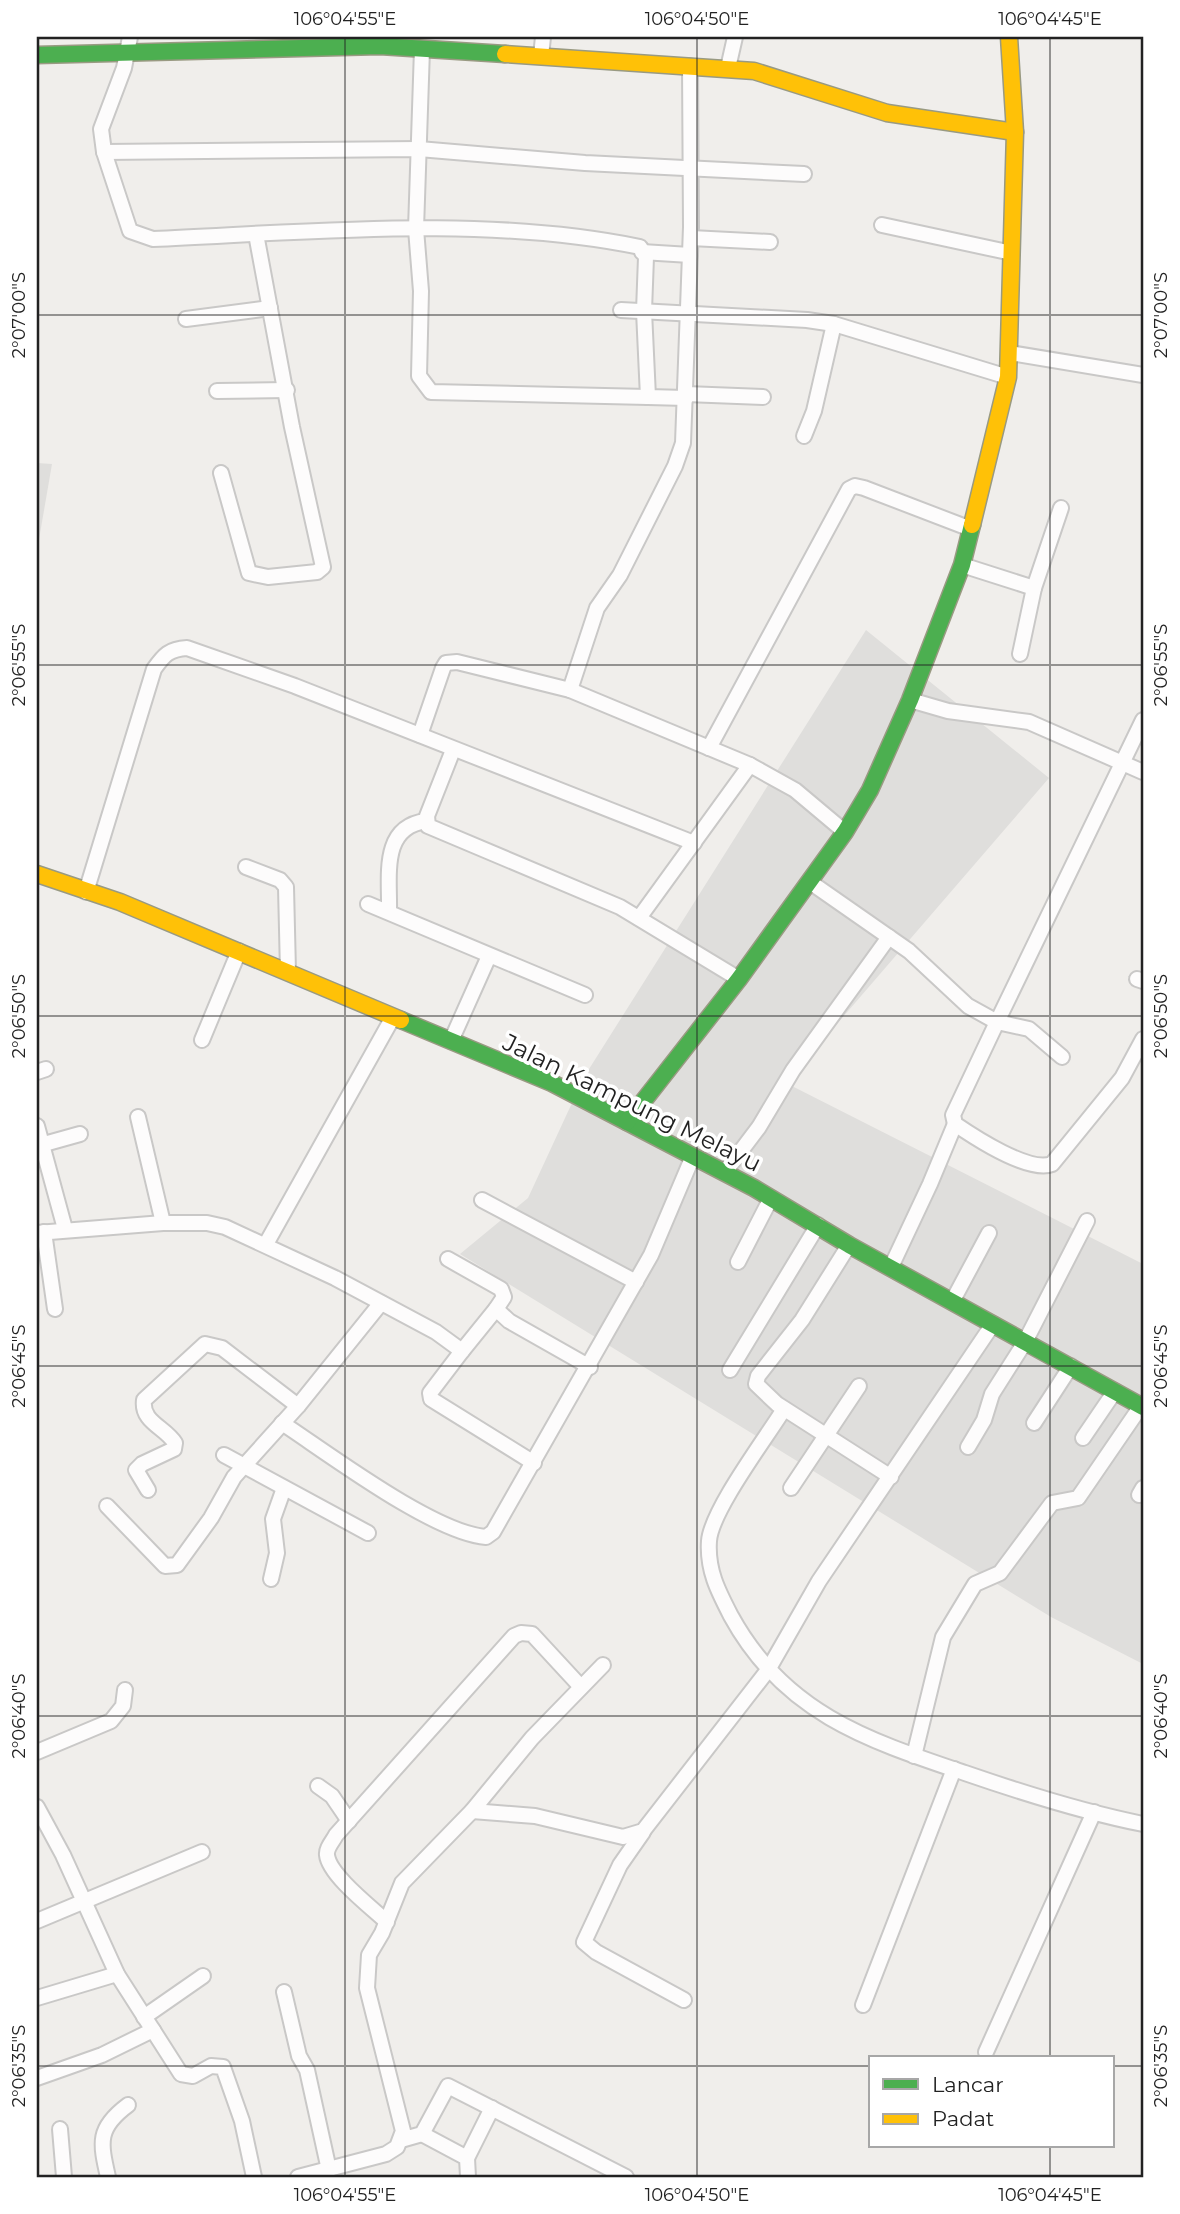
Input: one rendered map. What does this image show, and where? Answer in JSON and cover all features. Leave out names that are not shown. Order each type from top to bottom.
[{"type":"street","points":[[130,37],[124,68],[101,129],[104,152],[120,209],[130,230],[139,236],[153,239],[416,229],[525,234],[640,247],[646,257],[644,312],[648,397]]},
{"type":"street","points":[[541,56],[542,37]]},
{"type":"street","points":[[728,68],[735,37]]},
{"type":"street","points":[[627,1122],[740,978],[845,832],[870,790],[910,700],[962,565],[1008,377],[1015,132],[1009,37]]},
{"type":"street","points":[[37,55],[126,55],[382,41],[422,48],[728,68],[754,71],[887,113],[1015,132]]},
{"type":"street","points":[[422,48],[416,229],[421,291],[419,376],[430,392],[763,397]]},
{"type":"street","points":[[570,690],[597,608],[620,575],[675,466],[683,443],[691,238],[690,66]]},
{"type":"street","points":[[104,152],[419,149],[585,163],[804,174]]},
{"type":"street","points":[[882,225],[1012,253]]},
{"type":"street","points":[[221,473],[249,573],[268,578],[317,572],[323,567],[292,427],[256,234]]},
{"type":"street","points":[[691,238],[770,242]]},
{"type":"street","points":[[642,252],[690,255]]},
{"type":"street","points":[[186,318],[270,308]]},
{"type":"street","points":[[621,310],[807,320],[834,324],[1008,377]]},
{"type":"street","points":[[804,436],[814,411],[834,324]]},
{"type":"street","points":[[1010,353],[1143,375]]},
{"type":"street","points":[[217,391],[287,390]]},
{"type":"street","points":[[709,748],[849,489],[855,486],[864,488],[971,529]]},
{"type":"street","points":[[1020,654],[1034,587],[1061,508]]},
{"type":"street","points":[[962,565],[1034,587]]},
{"type":"street","points":[[86,891],[154,669],[163,656],[173,649],[187,648],[420,735],[694,843]]},
{"type":"street","points":[[420,735],[443,668],[451,662],[570,690],[750,765],[795,790],[845,832]]},
{"type":"street","points":[[910,700],[960,713],[1029,722],[1124,761],[1143,772]]},
{"type":"street","points":[[891,1267],[955,1124],[953,1115],[1143,720]]},
{"type":"street","points":[[425,821],[453,750]]},
{"type":"street","points":[[639,918],[750,765]]},
{"type":"street","points":[[389,912],[390,854],[394,840],[405,825],[425,821]]},
{"type":"street","points":[[425,821],[428,826],[620,907],[740,978]]},
{"type":"street","points":[[246,867],[280,880],[286,887],[288,972]]},
{"type":"street","name":"Jalan Kampung Melayu","points":[[37,874],[239,951],[552,1083],[725,1172],[849,1245],[1142,1407]]},
{"type":"street","points":[[810,882],[889,937],[968,1006],[998,1022],[1029,1029],[1062,1057]]},
{"type":"street","points":[[368,904],[584,995]]},
{"type":"street","points":[[725,1172],[758,1127],[793,1070],[889,937]]},
{"type":"street","points":[[202,1040],[239,951]]},
{"type":"street","points":[[451,1041],[489,956]]},
{"type":"street","points":[[267,1244],[393,1017]]},
{"type":"street","points":[[955,1124],[994,1148],[1040,1166],[1052,1164],[1122,1078],[1143,1039]]},
{"type":"street","points":[[138,1117],[163,1223]]},
{"type":"street","points":[[37,1126],[39,1146],[65,1228]]},
{"type":"street","points":[[39,1146],[80,1134]]},
{"type":"street","points":[[282,1423],[420,1512],[454,1530],[486,1537],[493,1532],[590,1367],[636,1282],[693,1156]]},
{"type":"street","points":[[738,1262],[771,1198]]},
{"type":"street","points":[[482,1200],[566,1242],[636,1282]]},
{"type":"street","points":[[968,1447],[984,1420],[992,1394],[1025,1342],[1087,1220]]},
{"type":"street","points":[[55,1309],[40,1233],[65,1228],[207,1223],[267,1244],[436,1332],[462,1351]]},
{"type":"street","points":[[730,1370],[818,1225]]},
{"type":"street","points":[[952,1302],[989,1233]]},
{"type":"street","points":[[849,1245],[802,1320],[758,1376],[758,1387],[825,1437],[891,1477]]},
{"type":"street","points":[[448,1259],[501,1289],[504,1297],[431,1391],[430,1399],[534,1463]]},
{"type":"street","points":[[107,1506],[164,1566],[173,1567],[211,1518],[244,1465],[298,1406],[381,1303]]},
{"type":"street","points":[[496,1309],[509,1321],[590,1367]]},
{"type":"street","points":[[684,2000],[596,1952],[584,1941],[628,1853],[768,1670],[819,1581],[993,1324]]},
{"type":"street","points":[[148,1490],[136,1470],[142,1464],[174,1449],[175,1443],[149,1419],[144,1412],[144,1400],[205,1343],[222,1348],[298,1406]]},
{"type":"street","points":[[1034,1423],[1071,1366]]},
{"type":"street","points":[[791,1489],[859,1386]]},
{"type":"street","points":[[1083,1438],[1115,1391]]},
{"type":"street","points":[[914,1756],[943,1637],[975,1584],[1000,1573],[1052,1503],[1078,1498],[1142,1407]]},
{"type":"street","points":[[784,1409],[718,1514],[709,1539],[710,1564],[717,1591],[745,1641],[768,1670],[825,1714],[882,1746],[1094,1812],[1143,1824]]},
{"type":"street","points":[[224,1455],[368,1533]]},
{"type":"street","points":[[271,1579],[277,1553],[273,1519],[284,1489]]},
{"type":"street","points":[[387,1922],[338,1875],[327,1855],[336,1835],[514,1636],[521,1633],[532,1634],[582,1687]]},
{"type":"street","points":[[298,2177],[386,2154],[397,2147],[401,2140],[399,2113],[373,2021],[365,1974],[369,1955],[387,1922],[402,1883],[472,1811],[532,1738],[603,1665]]},
{"type":"street","points":[[37,1752],[111,1721],[123,1706],[125,1690]]},
{"type":"street","points":[[863,2004],[954,1769]]},
{"type":"street","points":[[318,1786],[332,1796],[349,1821]]},
{"type":"street","points":[[37,1807],[117,1973],[181,2074],[193,2076],[211,2066],[223,2067],[242,2120],[254,2177]]},
{"type":"street","points":[[472,1811],[535,1816],[623,1837],[643,1831]]},
{"type":"street","points":[[986,2052],[1094,1812]]},
{"type":"street","points":[[623,1837],[628,1853]]},
{"type":"street","points":[[37,1921],[202,1852]]},
{"type":"street","points":[[37,1998],[117,1973]]},
{"type":"street","points":[[37,2078],[102,2055],[148,2024],[203,1976]]},
{"type":"street","points":[[284,1992],[299,2056],[307,2070],[329,2170]]},
{"type":"street","points":[[422,2134],[448,2086],[626,2177]]},
{"type":"street","points":[[108,2177],[101,2141],[104,2128],[113,2116],[128,2105]]},
{"type":"street","points":[[468,2177],[467,2158],[492,2108]]},
{"type":"street","points":[[60,2129],[64,2177]]},
{"type":"street","points":[[401,2140],[422,2134],[467,2158]]},
{"type":"shaded area","points":[[37,463],[52,464],[37,551]]},
{"type":"shaded area","points":[[866,630],[1049,778],[786,1083],[1143,1264],[1143,1664],[1051,1617],[460,1254],[528,1198],[584,1077]]},
{"type":"traffic: fast","points":[[37,55],[380,46],[505,54]]},
{"type":"traffic: fast","points":[[627,1122],[739,979],[845,832],[870,790],[910,700],[962,565],[972,525]]},
{"type":"traffic: fast","points":[[401,1020],[552,1083],[754,1188],[849,1245],[1143,1407]]},
{"type":"traffic: slow","points":[[972,525],[1008,377],[1015,132],[1009,37]]},
{"type":"traffic: slow","points":[[505,54],[754,71],[887,113],[1015,132]]},
{"type":"traffic: slow","points":[[37,874],[120,902],[401,1020]]}]
